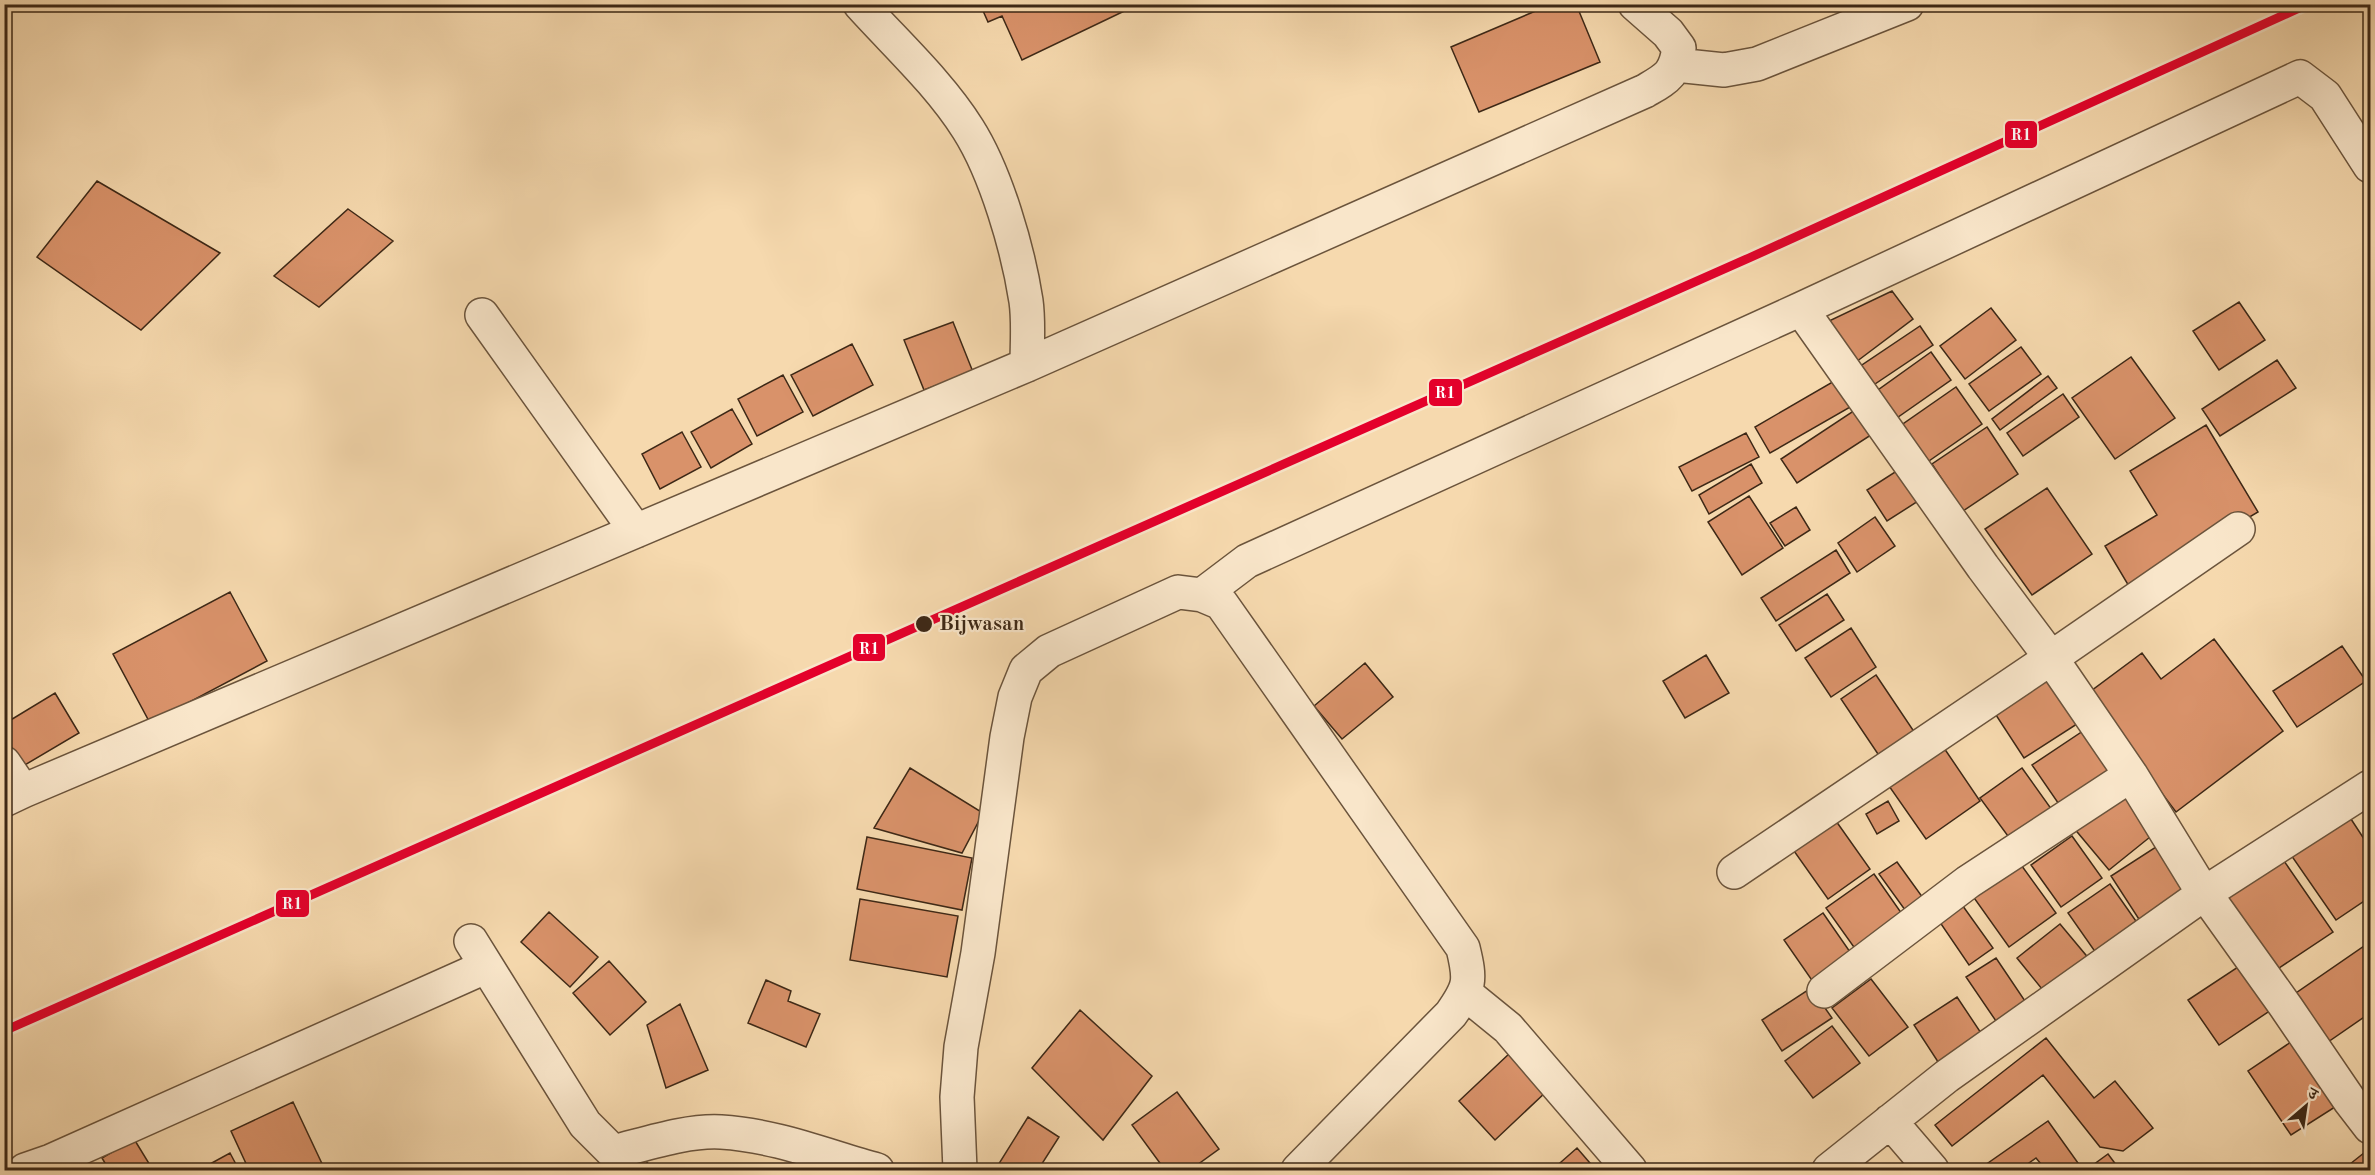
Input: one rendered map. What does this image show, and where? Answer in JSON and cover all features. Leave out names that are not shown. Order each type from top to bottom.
[{"type":"street","points":[[860,4],[942,94],[968,128],[986,160],[997,189],[1026,303],[1027,365]]},
{"type":"street","points":[[4,763],[14,796],[1027,365],[1645,91],[1666,79],[1676,65],[1678,48],[1668,33],[1635,4]]},
{"type":"street","points":[[1676,65],[1724,70],[1757,64],[1907,4]]},
{"type":"street","points":[[1202,595],[1247,561],[1801,309],[2300,77],[2325,96],[2370,166]]},
{"type":"street","points":[[1801,309],[1983,567],[2051,658],[2132,775],[2205,893],[2370,1127]]},
{"type":"street","points":[[482,315],[636,531]]},
{"type":"street","points":[[1734,872],[2238,529]]},
{"type":"street","points":[[963,1169],[957,1097],[961,1047],[978,953],[996,809],[1015,696],[1026,670],[1049,651],[1178,592],[1202,595],[1221,603],[1463,948],[1469,973],[1465,993],[1451,1014],[1298,1170]]},
{"type":"street","points":[[1824,991],[1976,876],[2132,775]]},
{"type":"street","points":[[1829,1170],[1947,1076],[2205,893],[2370,787]]},
{"type":"street","points":[[25,1170],[62,1156],[478,954],[585,1124],[613,1152],[675,1137],[719,1132],[763,1137],[877,1170]]},
{"type":"street","points":[[1465,993],[1508,1028],[1630,1170]]},
{"type":"street","points":[[1890,1121],[1932,1170]]},
{"type":"building","points":[[980,4],[1139,4],[1022,60],[1002,16],[988,22]]},
{"type":"building","points":[[1552,4],[1576,4],[1600,62],[1479,112],[1451,47]]},
{"type":"building","points":[[97,181],[220,253],[141,330],[37,257]]},
{"type":"building","points":[[348,209],[393,241],[319,307],[274,276]]},
{"type":"building","points":[[1892,291],[1913,319],[1856,362],[1829,321]]},
{"type":"building","points":[[2239,302],[2265,340],[2219,370],[2193,331]]},
{"type":"building","points":[[1991,308],[2016,340],[1965,379],[1940,346]]},
{"type":"building","points":[[953,322],[973,372],[924,390],[904,340]]},
{"type":"building","points":[[1920,326],[1933,345],[1869,388],[1856,369]]},
{"type":"building","points":[[852,344],[873,385],[813,416],[791,375]]},
{"type":"building","points":[[2021,347],[2041,374],[1989,411],[1969,384]]},
{"type":"building","points":[[1931,352],[1951,380],[1891,422],[1871,395]]},
{"type":"building","points":[[2131,357],[2175,418],[2115,459],[2072,398]]},
{"type":"building","points":[[2277,360],[2296,388],[2220,436],[2202,409]]},
{"type":"building","points":[[783,375],[803,412],[757,436],[738,399]]},
{"type":"building","points":[[2048,376],[2057,388],[2000,430],[1992,419]]},
{"type":"building","points":[[1836,380],[1852,406],[1770,453],[1755,427]]},
{"type":"building","points":[[1956,387],[1982,424],[1926,463],[1900,426]]},
{"type":"building","points":[[2063,394],[2079,417],[2023,456],[2007,433]]},
{"type":"building","points":[[1858,408],[1874,433],[1797,483],[1781,459]]},
{"type":"building","points":[[732,409],[752,444],[711,468],[691,432]]},
{"type":"building","points":[[2206,425],[2258,512],[2130,588],[2105,546],[2157,515],[2130,471]]},
{"type":"building","points":[[1987,427],[2018,474],[1963,511],[1932,464]]},
{"type":"building","points":[[682,432],[701,467],[660,489],[642,454]]},
{"type":"building","points":[[1746,433],[1759,457],[1692,491],[1679,467]]},
{"type":"building","points":[[1751,464],[1762,483],[1709,514],[1699,495]]},
{"type":"building","points":[[1906,465],[1926,496],[1887,521],[1867,490]]},
{"type":"building","points":[[2047,488],[2092,554],[2032,595],[1985,529]]},
{"type":"building","points":[[1749,496],[1783,548],[1742,575],[1708,522]]},
{"type":"building","points":[[1796,507],[1810,530],[1785,546],[1770,523]]},
{"type":"building","points":[[1875,517],[1895,546],[1857,572],[1838,543]]},
{"type":"building","points":[[1836,550],[1850,573],[1776,621],[1761,598]]},
{"type":"building","points":[[230,592],[267,661],[150,723],[113,654]]},
{"type":"building","points":[[1827,594],[1844,620],[1796,651],[1779,625]]},
{"type":"building","points":[[1851,628],[1876,667],[1831,697],[1805,658]]},
{"type":"building","points":[[2214,639],[2283,731],[2176,812],[2087,694],[2142,653],[2161,679]]},
{"type":"building","points":[[2342,646],[2366,681],[2297,727],[2273,691]]},
{"type":"building","points":[[1706,655],[1729,693],[1685,718],[1663,681]]},
{"type":"building","points":[[1365,663],[1393,697],[1342,739],[1314,706]]},
{"type":"building","points":[[1876,675],[1919,739],[1884,763],[1841,699]]},
{"type":"building","points":[[2048,678],[2077,724],[2024,758],[1994,712]]},
{"type":"building","points":[[55,693],[79,733],[18,769],[4,747],[4,724]]},
{"type":"building","points":[[2086,729],[2118,777],[2065,813],[2032,765]]},
{"type":"building","points":[[1944,748],[1980,801],[1926,839],[1889,786]]},
{"type":"building","points":[[910,768],[983,813],[962,853],[874,828]]},
{"type":"building","points":[[2022,768],[2057,817],[2016,847],[1980,798]]},
{"type":"building","points":[[2120,789],[2155,833],[2109,870],[2073,827]]},
{"type":"building","points":[[1888,801],[1899,821],[1877,834],[1866,814]]},
{"type":"building","points":[[2349,816],[2370,848],[2370,897],[2336,920],[2291,855]]},
{"type":"building","points":[[1836,821],[1870,869],[1828,899],[1794,851]]},
{"type":"building","points":[[2072,836],[2102,878],[2061,907],[2031,865]]},
{"type":"building","points":[[867,837],[972,858],[962,910],[857,889]]},
{"type":"building","points":[[2159,845],[2193,895],[2144,927],[2111,876]]},
{"type":"building","points":[[2282,858],[2333,932],[2276,970],[2226,897]]},
{"type":"building","points":[[1897,862],[1931,909],[1913,921],[1879,874]]},
{"type":"building","points":[[2019,862],[2056,913],[2009,947],[1972,895]]},
{"type":"building","points":[[1874,874],[1909,924],[1861,957],[1826,908]]},
{"type":"building","points":[[2110,884],[2145,934],[2103,963],[2068,913]]},
{"type":"building","points":[[860,899],[958,916],[947,977],[850,960]]},
{"type":"building","points":[[1960,902],[1993,948],[1969,965],[1937,918]]},
{"type":"building","points":[[549,912],[598,957],[570,987],[521,942]]},
{"type":"building","points":[[1823,913],[1857,962],[1818,989],[1784,940]]},
{"type":"building","points":[[2060,924],[2090,960],[2046,994],[2017,958]]},
{"type":"building","points":[[2370,942],[2370,1013],[2328,1042],[2296,993]]},
{"type":"building","points":[[1996,958],[2025,1001],[1996,1021],[1966,977]]},
{"type":"building","points":[[609,961],[646,1002],[610,1035],[573,993]]},
{"type":"building","points":[[2244,963],[2274,1008],[2219,1045],[2188,1000]]},
{"type":"building","points":[[1871,979],[1908,1027],[1869,1056],[1832,1008]]},
{"type":"building","points":[[766,980],[791,991],[788,1001],[820,1014],[806,1047],[748,1023]]},
{"type":"building","points":[[1811,988],[1832,1018],[1782,1051],[1762,1020]]},
{"type":"building","points":[[1957,997],[1985,1039],[1942,1068],[1914,1025]]},
{"type":"building","points":[[680,1004],[708,1070],[666,1088],[647,1025]]},
{"type":"building","points":[[1080,1010],[1152,1076],[1103,1140],[1032,1068]]},
{"type":"building","points":[[1832,1026],[1860,1063],[1813,1098],[1785,1061]]},
{"type":"building","points":[[2046,1038],[2094,1098],[2115,1081],[2153,1128],[2123,1151],[2100,1147],[2043,1075],[1952,1146],[1935,1125]]},
{"type":"building","points":[[2291,1042],[2335,1107],[2291,1135],[2248,1071]]},
{"type":"building","points":[[1511,1052],[1548,1090],[1495,1140],[1459,1101]]},
{"type":"building","points":[[1177,1092],[1219,1149],[1190,1170],[1165,1170],[1132,1125]]},
{"type":"building","points":[[293,1102],[324,1168],[320,1170],[249,1170],[231,1131]]},
{"type":"building","points":[[1028,1117],[1059,1137],[1038,1170],[995,1170]]},
{"type":"building","points":[[2048,1121],[2083,1170],[2046,1170],[2036,1158],[2019,1170],[1978,1170]]},
{"type":"building","points":[[134,1139],[153,1170],[109,1170],[102,1158]]},
{"type":"building","points":[[1577,1148],[1596,1170],[1552,1170]]},
{"type":"building","points":[[2369,1149],[2370,1170],[2355,1170],[2350,1164]]},
{"type":"building","points":[[230,1153],[239,1170],[199,1170]]},
{"type":"building","points":[[2108,1154],[2120,1170],[2086,1170]]},
{"type":"building","points":[[643,1157],[653,1170],[625,1170]]},
{"type":"transit line","name":"R1","points":[[4,1031],[1749,258],[2308,4]]},
{"type":"place","name":"Bijwasan","points":[[924,624]]}]
